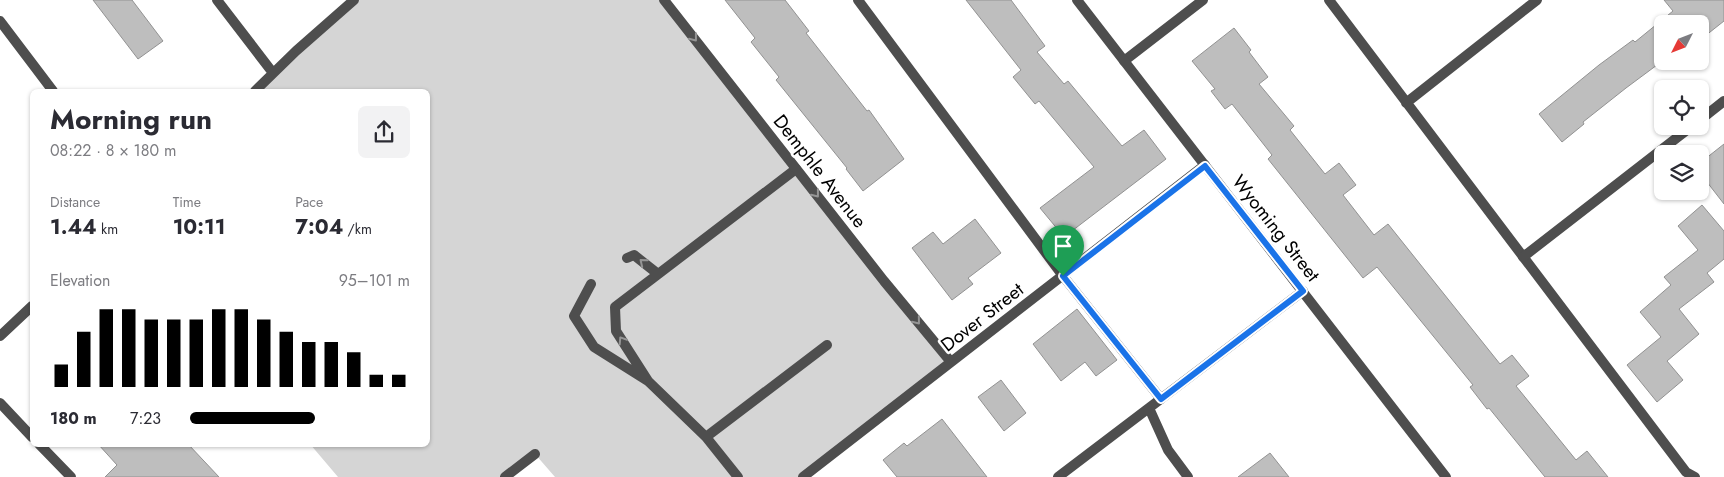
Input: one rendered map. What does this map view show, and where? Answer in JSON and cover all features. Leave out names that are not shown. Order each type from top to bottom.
[{"type":"street","points":[[217,0],[273,73]]},
{"type":"street","points":[[257,89],[354,0]]},
{"type":"street","name":"Demphle Avenue","points":[[664,0],[796,169],[951,362]]},
{"type":"street","points":[[858,0],[1063,276],[1161,399]]},
{"type":"street","name":"Wyoming Street","points":[[1077,0],[1446,477]]},
{"type":"street","points":[[1124,60],[1203,0]]},
{"type":"street","points":[[1329,0],[1686,472],[1695,477]]},
{"type":"street","points":[[1406,103],[1537,0]]},
{"type":"street","points":[[0,21],[51,89]]},
{"type":"street","points":[[1709,113],[1724,101]]},
{"type":"street","points":[[1523,257],[1680,135]]},
{"type":"street","name":"Dover Street","points":[[803,477],[1205,166]]},
{"type":"street","points":[[648,381],[616,331],[615,307],[796,169]]},
{"type":"street","points":[[627,258],[634,255],[658,274]]},
{"type":"street","points":[[591,284],[574,316],[594,347],[648,381],[706,438],[738,477]]},
{"type":"street","points":[[1058,477],[1303,291]]},
{"type":"street","points":[[0,336],[30,308]]},
{"type":"street","points":[[706,438],[827,345]]},
{"type":"street","points":[[0,403],[30,435]]},
{"type":"street","points":[[1149,408],[1168,450],[1188,477]]},
{"type":"street","points":[[43,447],[71,477]]},
{"type":"street","points":[[505,477],[535,454]]},
{"type":"shaded area","points":[[354,0],[664,0],[951,362],[803,477],[555,477],[535,454],[505,477],[338,477],[313,447],[430,447],[430,89],[257,89]]},
{"type":"building","points":[[93,0],[132,0],[163,41],[138,59]]},
{"type":"building","points":[[725,0],[785,0],[809,31],[806,33],[867,111],[869,110],[904,159],[863,191],[847,168],[776,80],[779,77],[751,42],[755,38]]},
{"type":"building","points":[[966,0],[1011,0],[1045,46],[1037,52],[1064,84],[1068,81],[1122,146],[1144,130],[1166,159],[1064,237],[1040,208],[1094,167],[1039,101],[1035,104],[1013,77],[1021,70]]},
{"type":"building","points":[[1664,0],[1724,0],[1724,21],[1709,33],[1709,15],[1668,15],[1673,11]]},
{"type":"building","points":[[1654,26],[1654,67],[1583,122],[1584,124],[1562,142],[1539,114],[1599,65],[1633,40],[1635,42]]},
{"type":"building","points":[[1234,28],[1268,77],[1259,84],[1294,126],[1290,130],[1325,174],[1339,163],[1356,185],[1343,195],[1374,235],[1388,224],[1500,364],[1512,355],[1529,376],[1516,386],[1576,460],[1587,451],[1608,477],[1545,477],[1489,408],[1487,409],[1470,387],[1473,385],[1377,267],[1363,278],[1268,159],[1272,155],[1232,104],[1225,109],[1211,91],[1215,89],[1192,61]]},
{"type":"building","points":[[1724,144],[1724,204],[1709,185],[1709,156]]},
{"type":"building","points":[[1702,205],[1724,231],[1724,259],[1707,273],[1714,282],[1679,309],[1699,334],[1667,361],[1683,380],[1657,402],[1627,365],[1661,337],[1640,312],[1671,285],[1664,277],[1698,250],[1678,226]]},
{"type":"building","points":[[975,219],[1001,253],[968,278],[973,284],[952,300],[912,248],[933,232],[943,244]]},
{"type":"building","points":[[1077,309],[1117,360],[1096,376],[1085,362],[1061,381],[1033,344]]},
{"type":"building","points":[[1001,380],[1026,413],[1004,431],[978,397]]},
{"type":"building","points":[[942,419],[987,477],[897,477],[883,460],[904,443],[907,446]]},
{"type":"building","points":[[101,447],[191,447],[219,477],[105,477],[117,465]]},
{"type":"building","points":[[1270,453],[1289,477],[1238,477]]},
{"type":"route","points":[[1205,166],[1303,291],[1161,399],[1063,276],[1205,166]]}]
